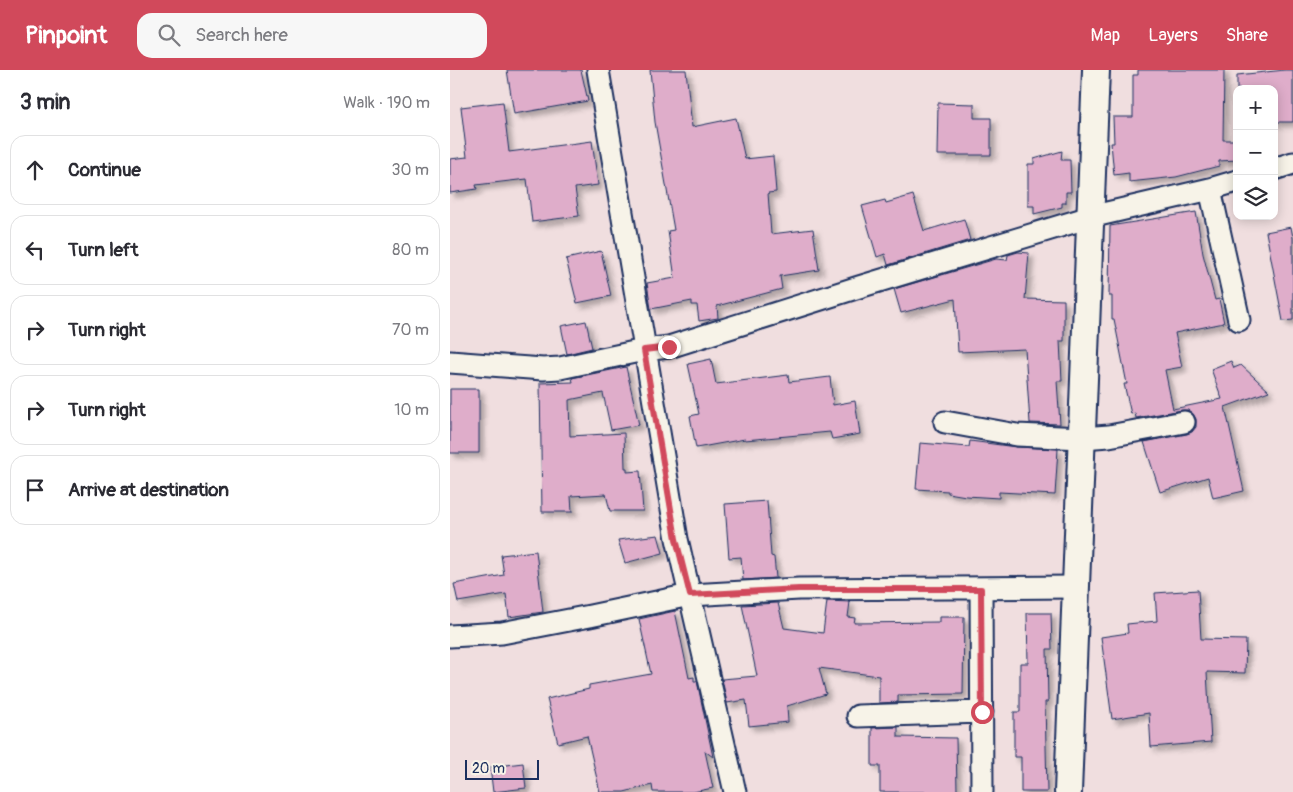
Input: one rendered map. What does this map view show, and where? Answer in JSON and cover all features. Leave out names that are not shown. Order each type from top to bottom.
[{"type":"street","points":[[598,70],[676,539],[735,792]]},
{"type":"street","points":[[1068,792],[1096,70]]},
{"type":"street","points":[[1278,168],[1293,163]]},
{"type":"street","points":[[450,362],[543,369],[560,368],[644,350],[669,347],[1090,217],[1233,182]]},
{"type":"street","points":[[1210,189],[1239,320]]},
{"type":"street","points":[[945,422],[1017,436],[1082,438],[1108,436],[1184,422]]},
{"type":"street","points":[[450,636],[502,633],[690,595],[799,589],[1076,587]]},
{"type":"street","points":[[981,589],[982,792]]},
{"type":"street","points":[[858,716],[982,712]]},
{"type":"building","points":[[507,70],[581,70],[588,101],[514,114]]},
{"type":"building","points":[[650,70],[686,70],[692,127],[736,118],[745,159],[773,156],[776,192],[768,193],[771,234],[813,229],[819,270],[780,276],[782,289],[717,306],[718,318],[699,321],[697,305],[692,305],[692,301],[651,309],[647,283],[675,278],[668,231],[674,230],[655,122]]},
{"type":"building","points":[[1138,70],[1224,70],[1223,140],[1233,140],[1233,160],[1219,161],[1219,166],[1176,177],[1129,182],[1129,173],[1114,175],[1111,143],[1114,143],[1113,117],[1133,117],[1133,75],[1138,75]]},
{"type":"building","points":[[1293,70],[1293,122],[1278,122],[1278,85],[1237,85],[1237,75]]},
{"type":"building","points":[[503,102],[509,152],[592,141],[598,185],[575,188],[579,216],[532,222],[527,179],[476,185],[477,189],[450,193],[450,159],[467,157],[461,107]]},
{"type":"building","points":[[938,103],[974,104],[974,118],[991,118],[991,155],[937,155]]},
{"type":"building","points":[[1062,151],[1061,160],[1070,160],[1071,192],[1066,192],[1066,203],[1062,203],[1062,207],[1034,214],[1034,206],[1028,206],[1028,164],[1034,164],[1034,159]]},
{"type":"building","points":[[913,195],[924,231],[964,219],[970,240],[888,265],[885,254],[877,257],[862,206],[885,200],[886,203]]},
{"type":"building","points":[[1196,212],[1203,254],[1215,300],[1219,299],[1224,323],[1175,333],[1182,367],[1165,370],[1173,409],[1222,399],[1211,369],[1231,361],[1234,368],[1241,365],[1269,391],[1225,407],[1244,491],[1213,498],[1208,477],[1160,492],[1144,442],[1192,432],[1196,427],[1196,419],[1188,410],[1136,418],[1135,413],[1131,414],[1124,384],[1127,384],[1114,319],[1112,319],[1112,296],[1109,296],[1110,226]]},
{"type":"building","points":[[1291,227],[1293,238],[1293,320],[1283,321],[1266,232]]},
{"type":"building","points":[[601,251],[611,296],[577,303],[566,259]]},
{"type":"building","points":[[1018,252],[1029,253],[1025,299],[1064,300],[1064,341],[1060,341],[1062,381],[1057,381],[1060,424],[1030,423],[1025,349],[958,352],[955,299],[901,313],[894,289],[996,259],[1007,260],[1008,255]]},
{"type":"building","points":[[586,321],[592,348],[567,354],[561,326]]},
{"type":"building","points":[[711,359],[716,384],[788,375],[789,382],[830,377],[833,405],[855,401],[860,434],[832,439],[830,432],[745,439],[696,448],[690,416],[699,414],[688,364]]},
{"type":"building","points":[[626,367],[639,425],[611,430],[603,393],[569,400],[570,436],[624,433],[625,468],[627,468],[627,472],[640,471],[643,511],[610,511],[606,494],[571,496],[572,512],[542,512],[540,383],[573,382],[572,378]]},
{"type":"building","points":[[450,389],[479,389],[479,453],[450,453]]},
{"type":"building","points":[[970,441],[1016,447],[1058,449],[1055,495],[999,492],[999,498],[966,496],[948,493],[948,491],[916,489],[920,443],[969,447]]},
{"type":"building","points":[[767,501],[771,556],[774,557],[776,578],[743,580],[741,557],[729,558],[725,504]]},
{"type":"building","points":[[658,535],[663,553],[625,563],[618,540]]},
{"type":"building","points":[[536,551],[543,612],[509,617],[506,594],[458,602],[454,584],[504,575],[501,555]]},
{"type":"building","points":[[1198,590],[1201,639],[1246,640],[1245,673],[1207,672],[1211,742],[1151,747],[1149,713],[1112,719],[1101,637],[1128,633],[1127,624],[1157,621],[1155,593]]},
{"type":"building","points":[[827,601],[850,602],[848,617],[855,618],[854,623],[939,622],[939,617],[964,617],[963,694],[898,695],[898,702],[879,703],[879,676],[819,668],[826,694],[787,706],[788,722],[749,726],[746,700],[727,703],[722,679],[757,676],[742,605],[778,603],[784,628],[823,633]]},
{"type":"building","points":[[675,611],[689,678],[694,677],[694,681],[697,681],[713,757],[705,751],[713,788],[693,792],[653,792],[652,785],[624,792],[600,792],[587,736],[558,743],[547,699],[589,689],[589,685],[651,674],[639,619]]},
{"type":"building","points":[[1027,613],[1051,613],[1052,649],[1047,649],[1048,702],[1045,702],[1047,792],[1021,792],[1021,757],[1014,757],[1014,712],[1020,712],[1020,663],[1028,663]]},
{"type":"building","points":[[898,727],[898,737],[956,738],[957,792],[880,792],[880,766],[872,766],[872,728]]},
{"type":"building","points":[[523,763],[526,788],[493,792],[490,767]]},
{"type":"route","points":[[669,347],[644,350],[676,539],[690,595],[799,589],[981,589],[982,712]]}]
